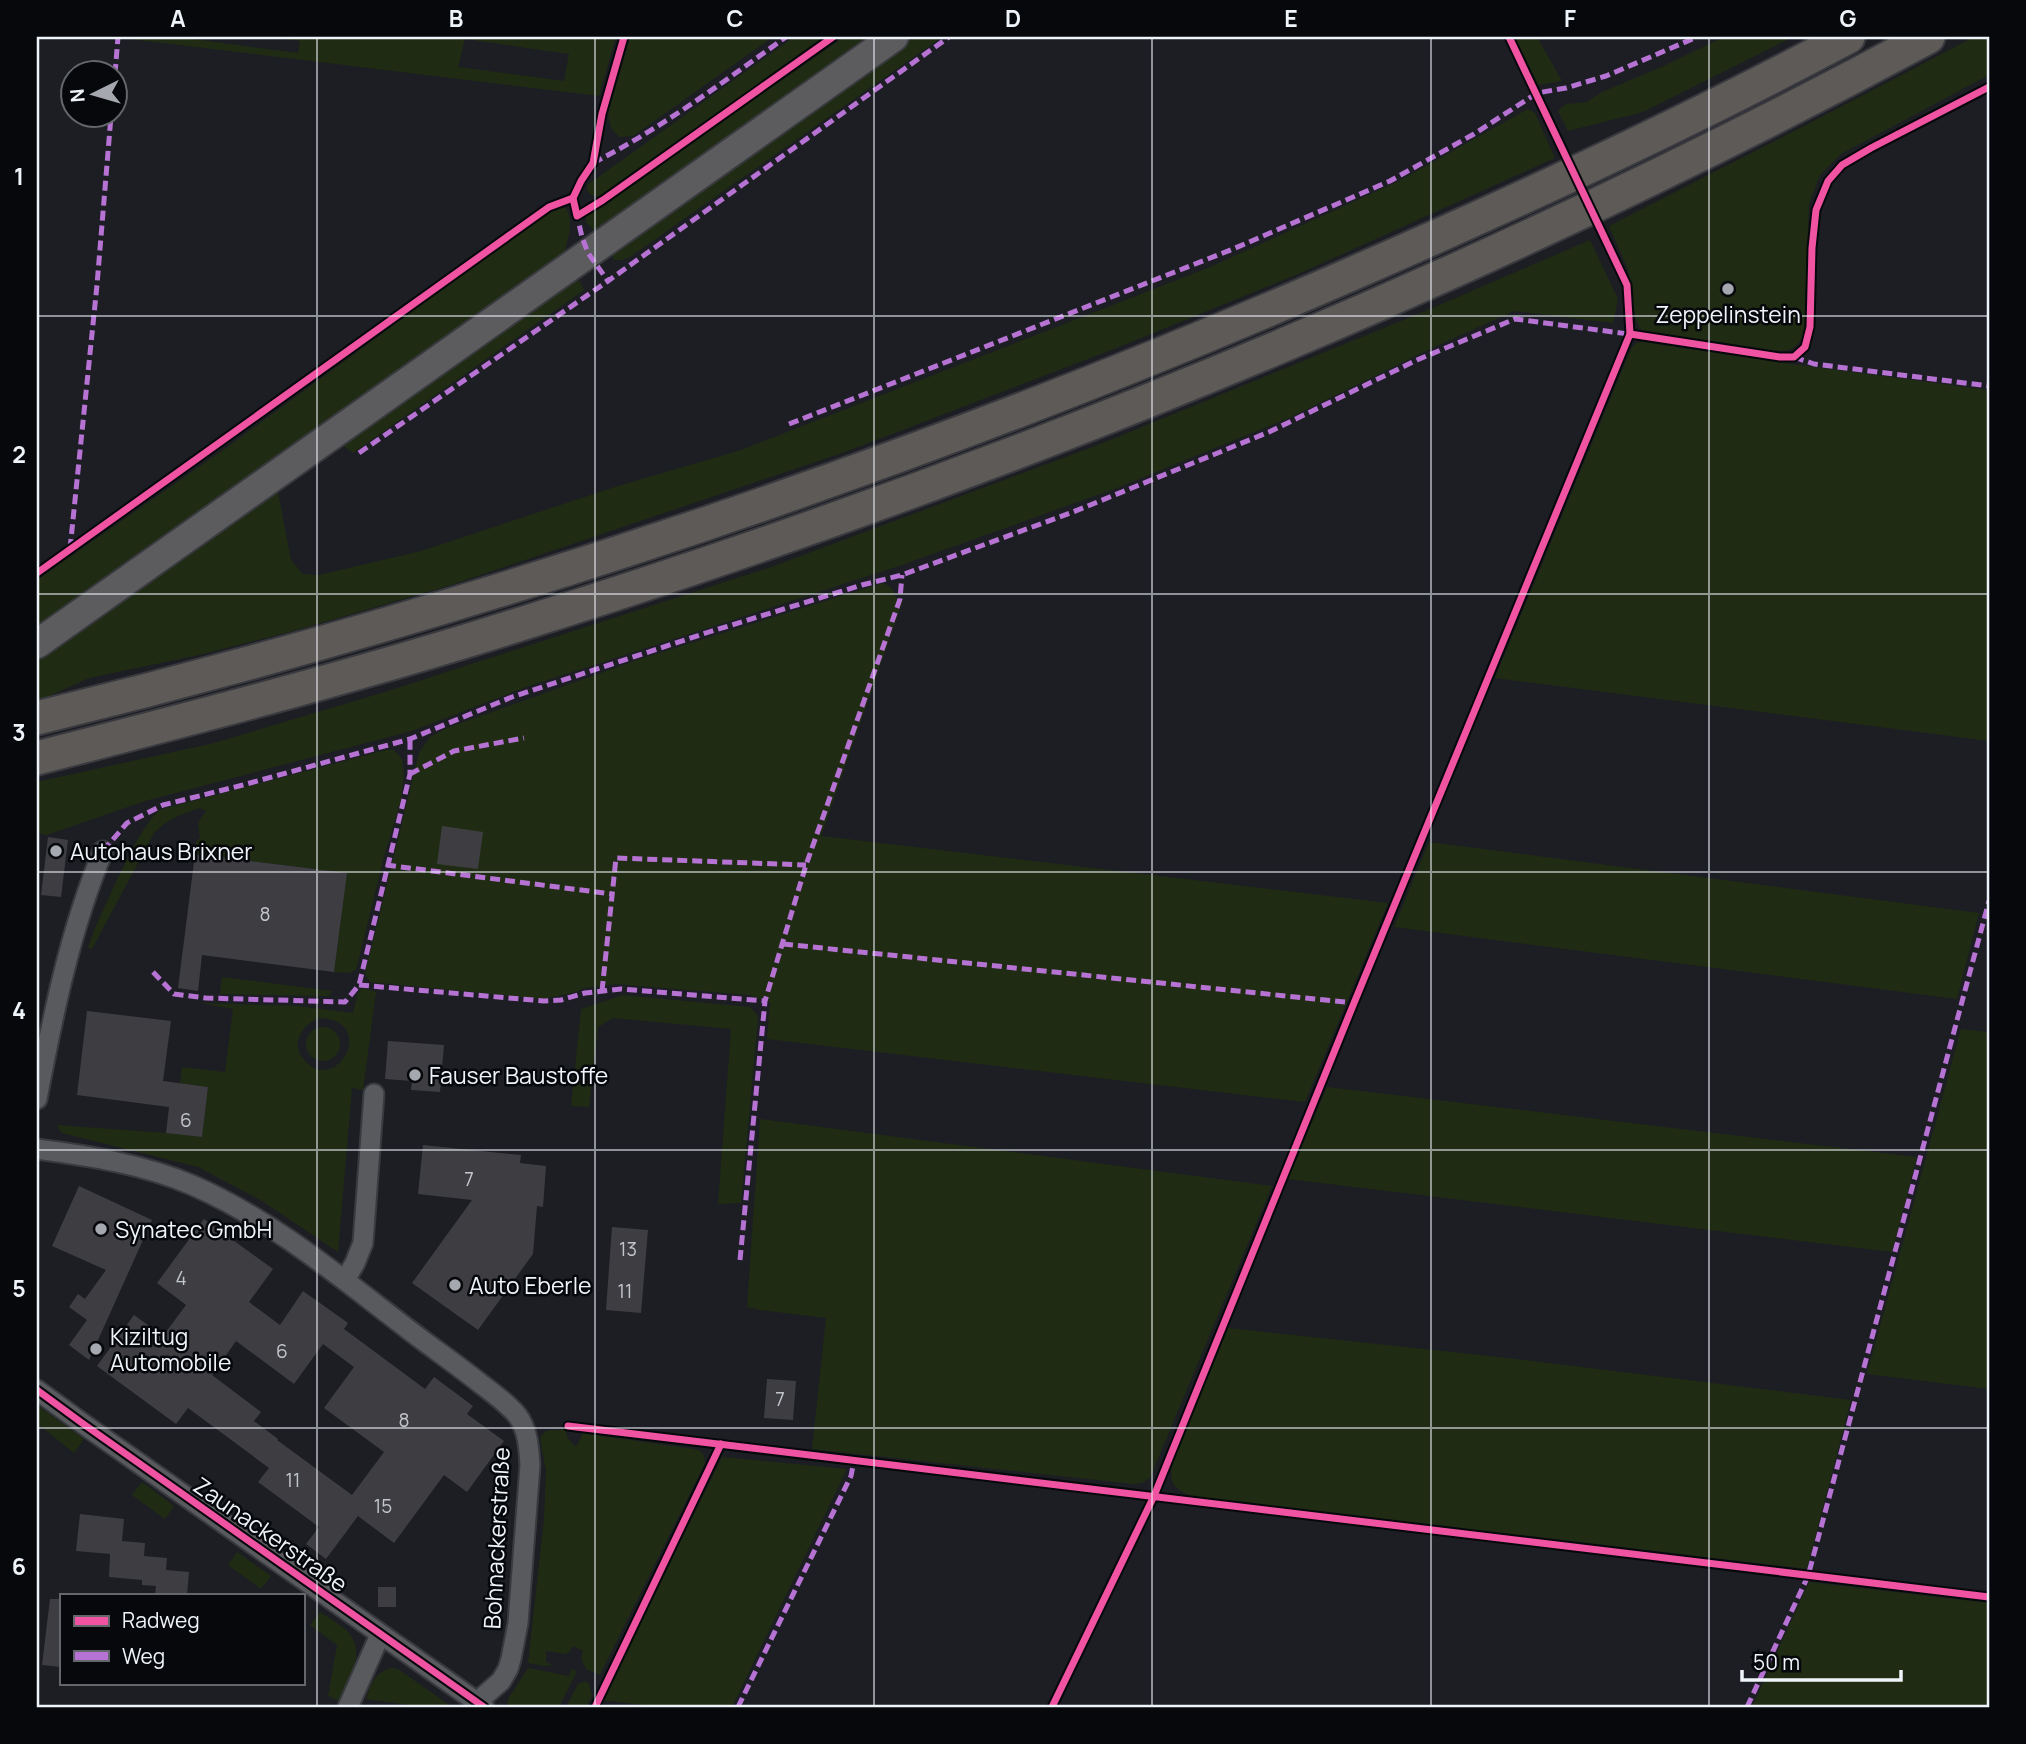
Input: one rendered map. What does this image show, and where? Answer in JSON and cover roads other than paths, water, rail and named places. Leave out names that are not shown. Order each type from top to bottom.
[{"type":"highway","points":[[37,718],[293,651],[531,581],[719,520],[931,445],[1156,358],[1408,250],[1633,146],[1848,37]]},
{"type":"highway","points":[[37,758],[244,704],[476,638],[738,554],[1034,446],[1231,368],[1550,227],[1691,159],[1928,37]]},
{"type":"main road","points":[[37,644],[894,37]]},
{"type":"street","points":[[37,1099],[74,932],[103,851]]},
{"type":"street","points":[[345,1280],[363,1243],[374,1094]]},
{"type":"street","name":"Bohnackerstraße","points":[[37,1149],[132,1166],[215,1195],[260,1221],[345,1280],[491,1391],[518,1416],[526,1435],[530,1465],[514,1644],[508,1669],[481,1704]]},
{"type":"street","name":"Zaunackerstraße","points":[[37,1390],[481,1704]]},
{"type":"street","points":[[348,1707],[380,1635]]},
{"type":"place","name":"Zeppelinstein","points":[[1728,289]]},
{"type":"place","name":"Autohaus Brixner","points":[[56,851]]},
{"type":"place","name":"Fauser Baustoffe","points":[[415,1075]]},
{"type":"place","name":"Synatec GmbH","points":[[101,1229]]},
{"type":"place","name":"Auto Eberle","points":[[455,1285]]},
{"type":"place","name":"Kiziltug Automobile","points":[[96,1349]]}]
